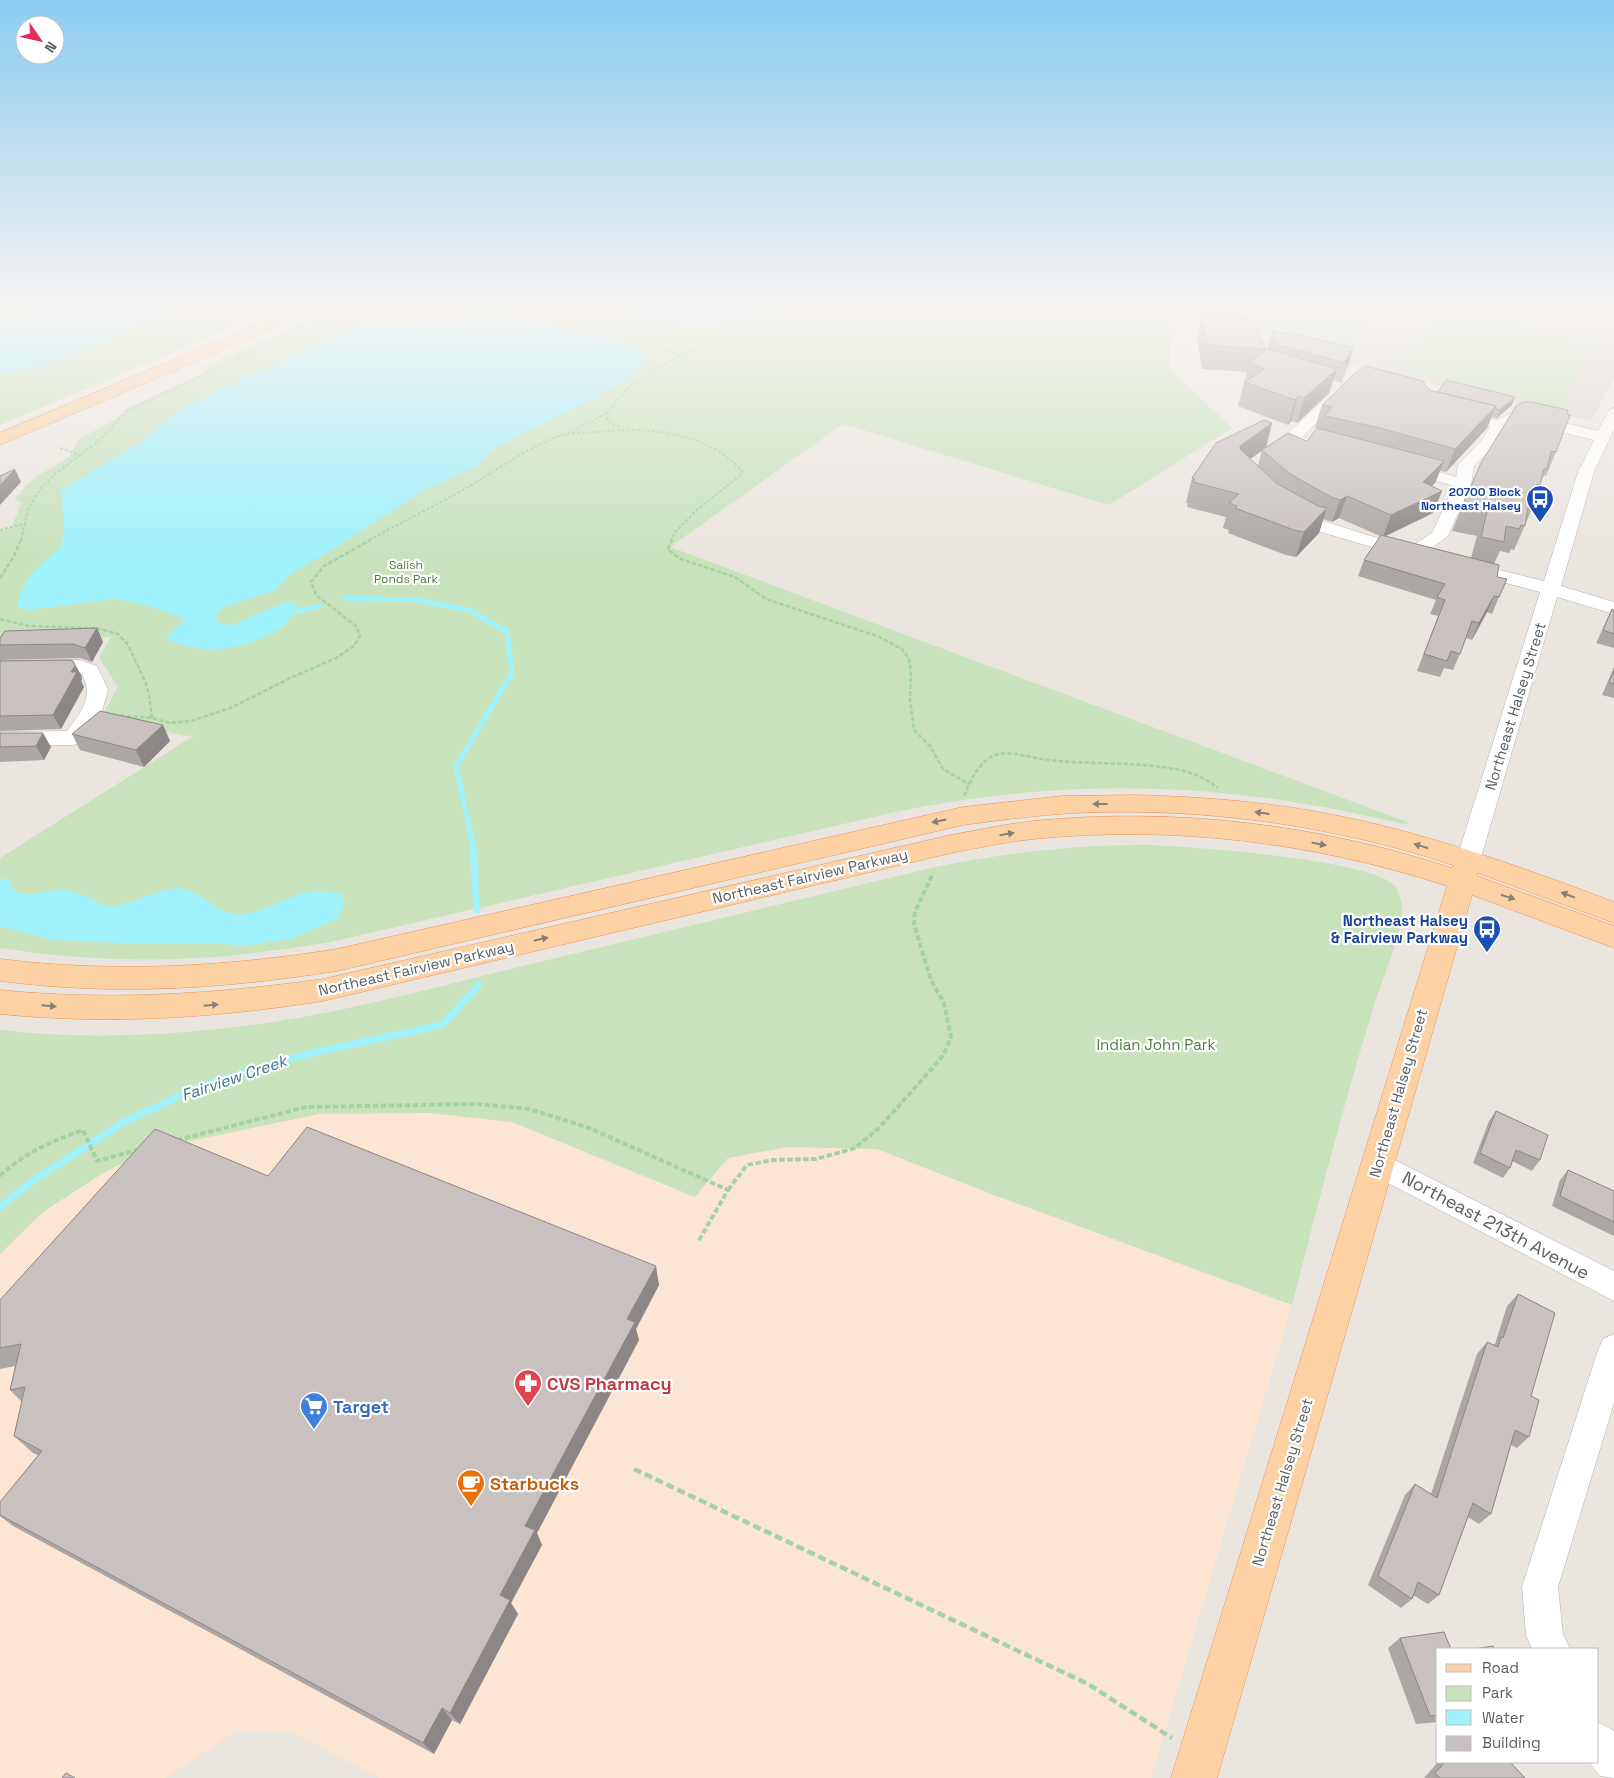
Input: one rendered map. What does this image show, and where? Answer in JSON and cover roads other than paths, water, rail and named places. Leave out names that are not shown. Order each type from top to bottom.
[{"type":"main road","points":[[0,440],[120,389]]},
{"type":"main road","name":"Northeast Fairview Parkway","points":[[0,970],[56,977],[154,980],[276,970],[337,960],[963,816],[1028,808],[1094,804],[1142,804],[1232,809],[1318,822],[1416,844],[1516,899],[1614,938]]},
{"type":"main road","name":"Northeast Fairview Parkway","points":[[0,1002],[57,1007],[185,1008],[234,1004],[323,990],[922,850],[1002,834],[1054,828],[1108,826],[1171,827],[1271,835],[1410,865],[1524,878],[1614,913]]},
{"type":"main road","name":"Northeast Halsey Street","points":[[1197,1767],[1465,871]]},
{"type":"street","points":[[1275,450],[1292,439],[1346,389]]},
{"type":"street","points":[[1445,412],[1499,425]]},
{"type":"street","name":"Northeast Halsey Street","points":[[1465,871],[1586,472],[1614,413]]},
{"type":"street","points":[[1411,554],[1439,536],[1463,484],[1466,465],[1488,443],[1499,425],[1510,420],[1524,418],[1602,437]]},
{"type":"street","points":[[1292,439],[1338,449]]},
{"type":"street","points":[[1393,464],[1463,484]]},
{"type":"street","points":[[1276,502],[1317,525],[1411,554],[1521,580],[1614,608]]},
{"type":"street","points":[[0,667],[80,666],[90,670],[96,682],[98,693],[90,713],[73,738],[0,739]]},
{"type":"street","name":"Northeast 213th Avenue","points":[[1377,1163],[1614,1287]]},
{"type":"street","points":[[1551,1648],[1545,1635],[1540,1587],[1614,1350]]},
{"type":"street","points":[[1599,1743],[1614,1762]]},
{"type":"water","points":[[221,389],[608,389],[585,403],[492,450],[478,466],[421,492],[335,548],[292,573],[275,590],[224,607],[215,616],[219,624],[233,625],[287,601],[295,601],[296,612],[284,625],[263,638],[250,643],[222,649],[193,648],[179,644],[166,638],[185,619],[152,607],[117,599],[28,610],[17,607],[20,594],[30,576],[61,545],[64,525],[62,490],[114,457],[136,446],[174,414]]},
{"type":"water","points":[[0,879],[9,880],[12,887],[22,894],[66,890],[110,906],[124,904],[161,891],[178,888],[193,892],[219,909],[235,914],[254,912],[296,895],[313,891],[340,894],[345,902],[337,919],[291,939],[242,946],[214,943],[144,944],[54,940],[0,926]]},
{"type":"waterway","name":"Fairview Creek","points":[[345,598],[416,600],[469,610],[507,632],[512,673],[456,766],[473,846]]},
{"type":"waterway","name":"Fairview Creek","points":[[296,612],[319,606]]},
{"type":"waterway","name":"Fairview Creek","points":[[473,845],[477,910]]},
{"type":"waterway","name":"Fairview Creek","points":[[0,1207],[34,1180],[124,1122],[201,1086],[303,1055],[442,1025],[479,985]]},
{"type":"place","name":"20700 Block Northeast Halsey","points":[[1540,523]]},
{"type":"place","name":"Northeast Halsey & Fairview Parkway","points":[[1487,953]]},
{"type":"place","name":"CVS Pharmacy","points":[[528,1407]]},
{"type":"place","name":"Target","points":[[314,1430]]},
{"type":"place","name":"Starbucks","points":[[471,1507]]},
{"type":"park label","name":"Salish Ponds Park","points":[[406,572]]},
{"type":"park label","name":"Indian John Park","points":[[1156,1044]]}]
